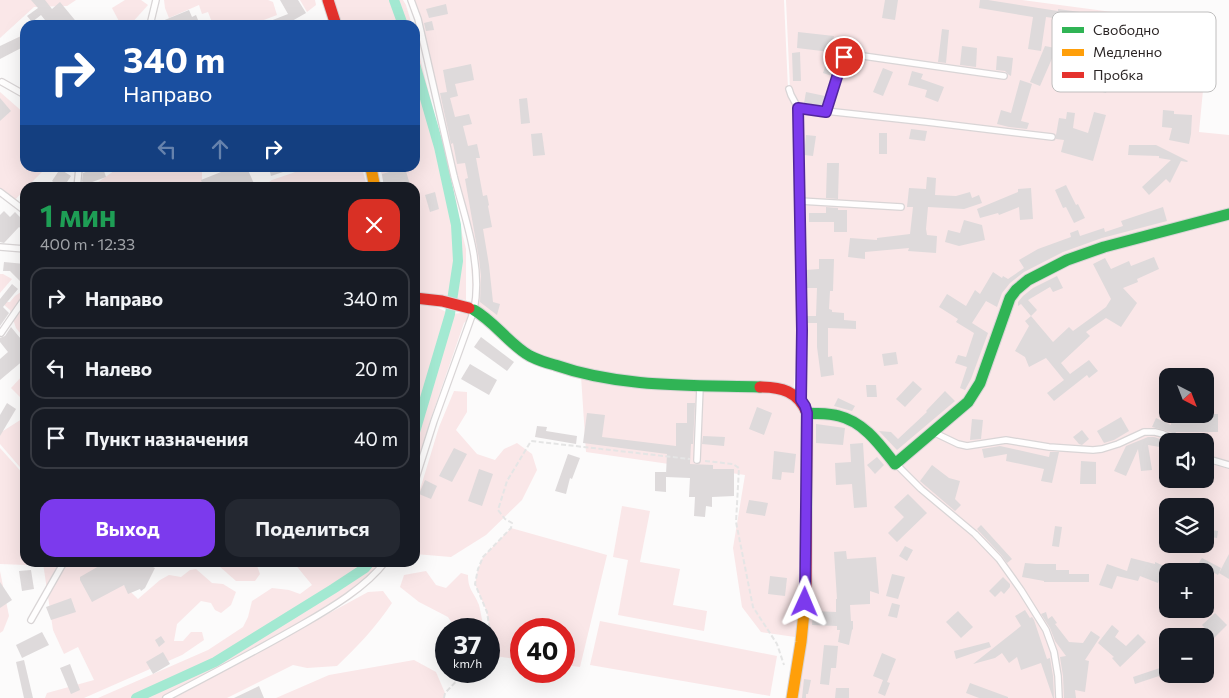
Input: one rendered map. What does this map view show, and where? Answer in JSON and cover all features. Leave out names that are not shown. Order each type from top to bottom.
[{"type":"street","points":[[328,0],[334,20]]},
{"type":"street","points":[[807,413],[838,416],[851,421],[866,430],[895,464],[968,402],[980,383],[1010,298],[1028,280],[1067,260],[1104,247],[1229,214]]},
{"type":"street","points":[[420,299],[442,301],[471,309],[481,314],[520,349],[538,360],[580,373],[596,377],[656,384],[774,387],[792,392],[801,400],[807,413],[806,598],[792,698]]},
{"type":"lane","points":[[151,20],[156,0]]},
{"type":"lane","points":[[411,0],[418,20]]},
{"type":"lane","points":[[420,28],[454,176],[473,248],[476,290],[420,465]]},
{"type":"lane","points":[[826,112],[842,61],[849,54],[1004,76]]},
{"type":"lane","points":[[2,82],[20,92]]},
{"type":"lane","points":[[790,89],[798,108],[802,330],[801,400]]},
{"type":"lane","points":[[798,108],[1052,137]]},
{"type":"lane","points":[[0,192],[20,207]]},
{"type":"lane","points":[[800,201],[901,206]]},
{"type":"lane","points":[[0,247],[20,249]]},
{"type":"lane","points":[[1,333],[20,305]]},
{"type":"lane","points":[[697,460],[700,385]]},
{"type":"lane","points":[[933,432],[958,444],[967,446],[1006,440],[1093,450],[1109,447],[1144,432],[1159,433]]},
{"type":"lane","points":[[1214,461],[1229,465]]},
{"type":"lane","points":[[895,464],[921,489],[975,534],[998,558],[1021,590],[1046,630],[1054,652],[1059,698]]},
{"type":"lane","points":[[31,620],[61,567]]},
{"type":"lane","points":[[166,698],[265,646],[328,609],[375,574],[381,567]]},
{"type":"path","points":[[488,618],[475,584],[478,570],[483,558],[511,528],[512,523],[498,510],[507,481],[531,441],[733,464],[739,468],[736,522],[753,607],[777,644],[787,671]]},
{"type":"path","points":[[444,698],[445,693],[455,683]]},
{"type":"shaded area","points":[[0,0],[76,0],[67,6],[34,7],[0,38]]},
{"type":"shaded area","points":[[125,0],[141,0],[148,5],[134,20],[118,20],[112,8]]},
{"type":"shaded area","points":[[164,0],[268,0],[273,2],[277,15],[264,20],[211,20],[208,12],[202,14],[199,5],[169,18]]},
{"type":"shaded area","points":[[300,0],[315,0],[316,5],[307,12]]},
{"type":"shaded area","points":[[334,0],[403,0],[410,20],[340,20]]},
{"type":"shaded area","points":[[411,0],[784,0],[788,89],[799,111],[797,203],[799,333],[793,392],[795,394],[802,333],[799,189],[801,111],[790,89],[786,0],[1022,0],[1112,12],[1052,12],[1052,92],[1203,92],[1199,132],[1229,135],[1229,698],[791,698],[802,638],[761,632],[742,607],[733,548],[745,475],[586,452],[581,376],[531,358],[475,312],[464,323],[430,421],[420,460],[420,299],[450,314],[474,312],[469,228],[420,35],[420,20],[416,20]]},
{"type":"shaded area","points":[[420,58],[456,200],[466,249],[466,300],[420,293],[420,182],[384,182],[381,172],[420,172]]},
{"type":"shaded area","points":[[0,92],[20,110],[20,172],[42,172],[32,182],[20,182],[20,194],[14,201],[0,189]]},
{"type":"shaded area","points":[[112,172],[202,172],[202,182],[98,182]]},
{"type":"shaded area","points":[[295,172],[363,172],[366,182],[269,182]]},
{"type":"shaded area","points":[[0,274],[12,279],[0,293]]},
{"type":"shaded area","points":[[20,293],[20,333],[16,328],[10,310],[2,302],[10,302]]},
{"type":"shaded area","points":[[20,378],[20,397],[11,388]]},
{"type":"shaded area","points":[[454,391],[467,392],[467,412],[456,430],[477,454],[495,460],[504,449],[517,443],[532,454],[537,470],[522,500],[486,535],[451,557],[420,554],[420,490],[439,427]]},
{"type":"shaded area","points":[[20,420],[20,467],[0,444],[0,429],[3,431]]},
{"type":"shaded area","points":[[0,448],[20,470],[20,565],[0,564]]},
{"type":"shaded area","points":[[622,506],[650,511],[640,562],[680,569],[673,605],[707,611],[704,631],[618,615],[628,560],[613,557]]},
{"type":"shaded area","points":[[511,528],[607,555],[580,667],[575,666],[575,618],[510,618],[510,658],[500,657],[500,618],[488,618],[475,584],[483,557]]},
{"type":"shaded area","points":[[44,567],[105,567],[138,599],[160,580],[169,575],[181,577],[190,570],[196,569],[212,583],[223,584],[236,592],[231,605],[221,613],[215,610],[211,603],[201,601],[177,624],[174,641],[183,641],[191,632],[202,632],[204,640],[182,655],[84,698],[45,698],[47,693],[94,680],[78,647],[64,654],[53,630]]},
{"type":"shaded area","points":[[220,567],[257,567],[260,574],[255,581],[236,581]]},
{"type":"shaded area","points":[[297,567],[383,567],[328,607],[164,698],[98,698],[208,650],[243,627],[252,601],[272,588],[289,590],[300,594],[312,585]]},
{"type":"shaded area","points":[[0,571],[9,616],[3,631],[0,633]]},
{"type":"shaded area","points":[[426,571],[436,585],[446,588],[461,573],[468,575],[470,588],[479,605],[482,618],[449,618],[419,602],[400,587],[404,575]]},
{"type":"shaded area","points":[[383,591],[392,603],[366,636],[337,666],[307,668],[293,665],[227,698],[174,698],[368,592]]},
{"type":"shaded area","points":[[600,621],[777,656],[770,696],[590,665]]},
{"type":"shaded area","points":[[414,660],[435,671],[435,683],[441,683],[445,693],[444,698],[276,698],[329,675]]},
{"type":"building","points":[[31,0],[45,0],[52,9],[60,2],[75,20],[45,20],[41,15],[35,20],[30,20],[27,16],[38,8]]},
{"type":"building","points":[[280,0],[298,0],[306,13],[294,20],[273,20],[288,14]]},
{"type":"building","points":[[885,0],[898,0],[895,20],[882,18]]},
{"type":"building","points":[[980,0],[988,0],[1058,11],[1058,9],[1080,12],[1052,12],[1052,18],[1046,17],[1041,51],[1028,49],[1033,17],[979,8]]},
{"type":"building","points":[[446,4],[448,14],[429,18],[426,9]]},
{"type":"building","points":[[189,10],[192,17],[196,15],[198,20],[165,20]]},
{"type":"building","points":[[432,21],[434,30],[426,31],[424,23]]},
{"type":"building","points":[[942,29],[949,30],[946,63],[938,62]]},
{"type":"building","points":[[798,32],[834,36],[833,40],[858,43],[857,50],[849,49],[841,53],[836,60],[832,76],[823,73],[830,52],[797,48]]},
{"type":"building","points":[[20,36],[20,49],[0,59],[0,46]]},
{"type":"building","points":[[962,46],[977,48],[976,67],[960,65]]},
{"type":"building","points":[[1045,46],[1052,47],[1052,59],[1040,86],[1030,82]]},
{"type":"building","points":[[800,52],[801,81],[793,81],[792,53]]},
{"type":"building","points":[[997,56],[1013,58],[1011,76],[1005,71],[996,70]]},
{"type":"building","points":[[471,64],[474,80],[455,84],[458,96],[450,98],[455,117],[469,114],[472,124],[463,126],[468,146],[477,144],[480,158],[476,158],[483,196],[487,195],[492,227],[483,229],[493,302],[500,304],[497,315],[480,302],[481,276],[465,179],[468,178],[465,163],[457,164],[440,93],[447,92],[443,70]]},
{"type":"building","points":[[883,68],[893,72],[883,96],[873,92]]},
{"type":"building","points":[[912,71],[923,74],[921,79],[944,87],[938,102],[925,97],[927,90],[908,85]]},
{"type":"building","points":[[1020,80],[1032,84],[1021,121],[1029,123],[1027,129],[997,124],[1001,110],[1011,113]]},
{"type":"building","points":[[806,92],[825,96],[823,106],[804,103]]},
{"type":"building","points":[[0,98],[11,111],[0,121]]},
{"type":"building","points":[[527,98],[530,123],[521,124],[519,99]]},
{"type":"building","points":[[1163,110],[1174,111],[1174,114],[1192,115],[1189,144],[1169,140],[1172,128],[1162,127]]},
{"type":"building","points":[[1067,112],[1075,113],[1073,128],[1088,133],[1094,112],[1106,115],[1093,161],[1061,152],[1064,140],[1056,139],[1056,135],[1059,118],[1066,119]]},
{"type":"building","points":[[911,129],[927,131],[925,141],[909,139]]},
{"type":"building","points":[[542,133],[545,155],[533,156],[531,134]]},
{"type":"building","points":[[879,133],[887,133],[887,154],[879,154]]},
{"type":"building","points":[[806,135],[816,136],[813,156],[804,155]]},
{"type":"building","points":[[1129,145],[1156,145],[1188,161],[1181,161],[1170,183],[1166,179],[1149,195],[1142,187],[1171,160],[1159,158],[1159,156],[1128,155]]},
{"type":"building","points":[[827,163],[839,163],[838,199],[826,198]]},
{"type":"building","points":[[58,172],[65,172],[71,176],[67,182],[52,181]]},
{"type":"building","points":[[104,172],[106,177],[92,182],[82,182],[83,173]]},
{"type":"building","points":[[221,172],[249,172],[253,182],[202,182],[201,180]]},
{"type":"building","points":[[270,172],[283,172],[271,176]]},
{"type":"building","points":[[406,172],[409,182],[383,182],[382,174]]},
{"type":"building","points":[[927,177],[936,178],[935,195],[956,196],[970,192],[972,198],[979,195],[982,203],[964,209],[928,207],[927,235],[937,236],[936,253],[908,251],[909,248],[865,252],[865,259],[848,257],[850,238],[877,240],[877,238],[910,234],[913,207],[907,207],[909,188],[926,189]]},
{"type":"building","points":[[1066,185],[1085,218],[1074,223],[1066,207],[1063,208],[1055,190]]},
{"type":"building","points":[[1031,188],[1033,219],[1020,220],[1019,207],[999,215],[998,213],[980,218],[977,209],[1018,192],[1018,189]]},
{"type":"building","points":[[435,192],[439,209],[430,212],[425,195]]},
{"type":"building","points":[[826,207],[847,210],[847,232],[834,232],[834,222],[809,222],[809,213],[826,213]]},
{"type":"building","points":[[1163,207],[1167,221],[1102,238],[1063,252],[1024,272],[1010,283],[1002,293],[997,307],[986,301],[972,323],[988,333],[971,379],[965,390],[960,388],[967,367],[955,363],[958,355],[966,357],[974,333],[956,322],[958,319],[939,307],[947,294],[966,306],[975,290],[980,294],[993,272],[1002,278],[1003,276],[1008,279],[1024,268],[1019,260],[1038,249],[1071,237],[1070,233],[1078,230],[1080,236],[1104,228],[1105,232],[1123,226],[1121,221]]},
{"type":"building","points":[[4,211],[10,217],[15,212],[20,217],[20,228],[4,243],[0,242],[0,215]]},
{"type":"building","points":[[964,220],[982,225],[985,240],[959,246],[945,242],[948,230],[960,233]]},
{"type":"building","points":[[1154,257],[1159,269],[1137,279],[1138,282],[1123,288],[1137,303],[1121,327],[1106,318],[1086,332],[1090,336],[1061,363],[1070,374],[1089,360],[1098,371],[1089,378],[1087,375],[1054,401],[1047,393],[1064,380],[1046,358],[1029,367],[1025,357],[1015,351],[1029,326],[1025,321],[1031,316],[1053,342],[1069,327],[1073,331],[1106,307],[1111,299],[1093,264],[1105,258],[1111,269],[1129,261],[1131,266]]},
{"type":"building","points":[[819,259],[834,259],[833,291],[830,291],[829,309],[832,312],[844,313],[844,320],[856,321],[856,329],[828,328],[828,357],[832,356],[834,375],[821,377],[817,347],[817,323],[807,323],[807,316],[816,316],[817,288],[806,288],[806,270],[819,269]]},
{"type":"building","points":[[4,262],[20,264],[20,281],[10,271],[3,271]]},
{"type":"building","points":[[1057,276],[1063,288],[1053,292],[1050,287],[1028,300],[1037,310],[1031,316],[1021,304],[1018,306],[1018,302],[1023,296],[1033,288]]},
{"type":"building","points":[[12,284],[18,289],[3,307],[9,313],[0,326],[0,299]]},
{"type":"building","points":[[11,327],[20,338],[20,363],[0,380],[0,359],[8,352],[0,342],[0,338],[5,336]]},
{"type":"building","points":[[481,337],[514,362],[507,371],[474,347]]},
{"type":"building","points":[[896,352],[898,364],[884,366],[882,354]]},
{"type":"building","points":[[470,364],[497,380],[489,395],[461,379]]},
{"type":"building","points":[[913,381],[922,389],[905,407],[896,399]]},
{"type":"building","points":[[866,385],[876,385],[877,397],[867,397]]},
{"type":"building","points":[[945,391],[955,401],[897,450],[879,431],[891,432],[898,439],[927,412]]},
{"type":"building","points":[[838,398],[855,406],[852,411],[834,406]]},
{"type":"building","points":[[7,403],[16,409],[0,436],[0,415]]},
{"type":"building","points":[[687,403],[695,403],[690,464],[713,465],[713,469],[734,469],[734,496],[712,497],[712,507],[706,506],[705,517],[694,516],[695,497],[689,497],[690,478],[666,477],[666,492],[655,491],[655,472],[666,472],[666,474],[667,454],[583,443],[587,413],[605,415],[602,437],[676,446],[676,423],[687,423]]},
{"type":"building","points":[[757,407],[772,413],[764,435],[749,429]]},
{"type":"building","points":[[1214,414],[1218,414],[1218,432],[1172,433],[1152,427],[1156,418],[1159,419],[1159,423],[1171,425],[1171,423],[1214,423]]},
{"type":"building","points":[[1121,417],[1129,431],[1114,440],[1104,443],[1097,431]]},
{"type":"building","points":[[972,419],[983,420],[981,439],[970,440]]},
{"type":"building","points":[[816,424],[845,428],[843,445],[816,443]]},
{"type":"building","points":[[537,426],[547,427],[546,431],[577,436],[576,444],[535,437]]},
{"type":"building","points":[[1082,430],[1089,439],[1082,445],[1073,437]]},
{"type":"building","points":[[703,436],[725,437],[724,446],[702,444]]},
{"type":"building","points":[[1148,437],[1159,439],[1159,447],[1148,445],[1152,470],[1141,471],[1138,449],[1126,476],[1114,471],[1126,446]]},
{"type":"building","points":[[863,443],[867,507],[854,508],[852,484],[836,485],[835,463],[851,462],[850,444]]},
{"type":"building","points":[[1000,446],[1049,457],[1050,452],[1059,452],[1052,483],[1041,481],[1044,469],[1006,461],[1007,454],[984,458],[982,449]]},
{"type":"building","points":[[454,448],[467,454],[452,482],[439,476]]},
{"type":"building","points":[[774,451],[796,454],[794,473],[782,472],[781,480],[772,479]]},
{"type":"building","points":[[568,454],[580,458],[572,479],[570,478],[566,494],[555,491]]},
{"type":"building","points":[[877,457],[884,465],[875,474],[867,465]]},
{"type":"building","points":[[1081,461],[1096,462],[1096,484],[1080,484]]},
{"type":"building","points":[[932,465],[949,478],[960,481],[955,499],[961,505],[955,511],[920,481]]},
{"type":"building","points":[[479,469],[493,474],[482,506],[468,501]]},
{"type":"building","points":[[425,480],[437,486],[431,499],[420,494]]},
{"type":"building","points":[[908,494],[927,513],[897,542],[888,533],[904,517],[894,507]]},
{"type":"building","points":[[749,500],[768,503],[765,516],[746,513]]},
{"type":"building","points":[[981,525],[1012,559],[1007,563],[977,529]]},
{"type":"building","points":[[1055,526],[1062,527],[1059,547],[1052,546]]},
{"type":"building","points":[[1214,530],[1218,531],[1217,538],[1214,538]]},
{"type":"building","points":[[905,546],[913,550],[907,561],[899,556]]},
{"type":"building","points":[[846,551],[847,559],[876,557],[879,594],[870,591],[870,604],[850,605],[853,629],[849,645],[838,642],[840,630],[837,630],[837,626],[812,625],[813,611],[836,612],[834,552]]},
{"type":"building","points":[[1229,554],[1229,579],[1219,573]]},
{"type":"building","points":[[1131,558],[1155,564],[1155,562],[1159,564],[1159,580],[1158,583],[1140,576],[1138,581],[1117,576],[1112,589],[1099,585],[1107,564],[1127,571]]},
{"type":"building","points":[[1202,558],[1212,563],[1199,563]]},
{"type":"building","points":[[1025,563],[1056,564],[1056,570],[1069,570],[1069,574],[1089,574],[1089,582],[1044,582],[1022,577]]},
{"type":"building","points":[[1214,564],[1221,568],[1218,575],[1214,573]]},
{"type":"building","points":[[97,567],[155,568],[145,588],[141,591],[140,589],[128,594],[124,585],[92,602],[80,577]]},
{"type":"building","points":[[31,570],[34,589],[22,591],[19,571]]},
{"type":"building","points":[[892,574],[905,577],[898,599],[886,596]]},
{"type":"building","points":[[770,576],[787,578],[785,596],[768,594]]},
{"type":"building","points":[[1003,577],[1010,584],[1010,587],[1004,594],[1001,591],[995,597],[989,591]]},
{"type":"building","points":[[0,582],[12,600],[0,608]]},
{"type":"building","points":[[71,598],[76,612],[51,620],[46,607]]},
{"type":"building","points":[[892,603],[900,605],[897,618],[888,616]]},
{"type":"building","points":[[1025,610],[1030,618],[1032,617],[1034,620],[1047,659],[1050,658],[1054,698],[1041,663],[1021,670],[1017,657],[1009,663],[1002,653],[995,658],[973,664],[1021,626],[1015,616]]},
{"type":"building","points":[[958,611],[973,627],[961,638],[946,622]]},
{"type":"building","points":[[1046,612],[1048,619],[1052,616],[1057,623],[1055,624],[1069,642],[1083,643],[1091,631],[1100,637],[1085,660],[1089,661],[1085,692],[1075,690],[1076,698],[1064,698],[1060,657],[1066,656],[1055,641],[1050,628],[1041,614]]},
{"type":"building","points":[[1214,614],[1227,625],[1214,638],[1214,628],[1205,628],[1202,625],[1210,618],[1214,618]]},
{"type":"building","points":[[1112,625],[1119,631],[1115,637],[1126,646],[1138,634],[1146,642],[1120,667],[1112,658],[1114,657],[1098,643]]},
{"type":"building","points":[[42,632],[49,645],[22,658],[16,645]]},
{"type":"building","points":[[161,636],[165,642],[159,647],[155,640]]},
{"type":"building","points":[[989,642],[991,647],[956,659],[954,651]]},
{"type":"building","points":[[824,645],[838,646],[836,668],[831,668],[829,685],[820,684]]},
{"type":"building","points":[[163,652],[170,664],[153,674],[146,662]]},
{"type":"building","points":[[882,653],[896,659],[887,682],[890,683],[885,696],[878,693],[883,680],[873,676]]},
{"type":"building","points":[[24,660],[33,698],[24,698],[16,662]]},
{"type":"building","points":[[70,664],[80,690],[71,694],[60,668]]},
{"type":"building","points":[[1159,668],[1159,676],[1135,684],[1133,677]]},
{"type":"building","points":[[804,679],[811,680],[806,698],[802,698]]},
{"type":"building","points":[[970,683],[1008,698],[979,698],[966,693]]},
{"type":"building","points":[[259,686],[264,698],[234,698]]},
{"type":"building","points":[[836,688],[849,688],[849,698],[835,698]]},
{"type":"waterway","points":[[394,0],[401,20]]},
{"type":"waterway","points":[[420,81],[439,147],[456,225],[458,261],[450,314],[420,415]]},
{"type":"waterway","points":[[136,698],[215,662],[366,567]]},
{"type":"traffic: fast","points":[[807,413],[835,415],[856,423],[871,435],[895,464],[968,402],[980,383],[1010,298],[1028,280],[1067,260],[1104,247],[1229,214]]},
{"type":"traffic: fast","points":[[474,310],[530,356],[580,372],[631,382],[760,387]]},
{"type":"traffic: slow","points":[[372,172],[374,182]]},
{"type":"traffic: slow","points":[[792,698],[805,602]]},
{"type":"traffic: jam","points":[[328,0],[334,20]]},
{"type":"traffic: jam","points":[[420,299],[442,301],[469,308]]},
{"type":"traffic: jam","points":[[760,387],[782,389],[794,395],[807,413],[805,602]]},
{"type":"route","points":[[805,602],[807,413],[801,400],[802,330],[798,108],[826,112],[844,57]]}]
